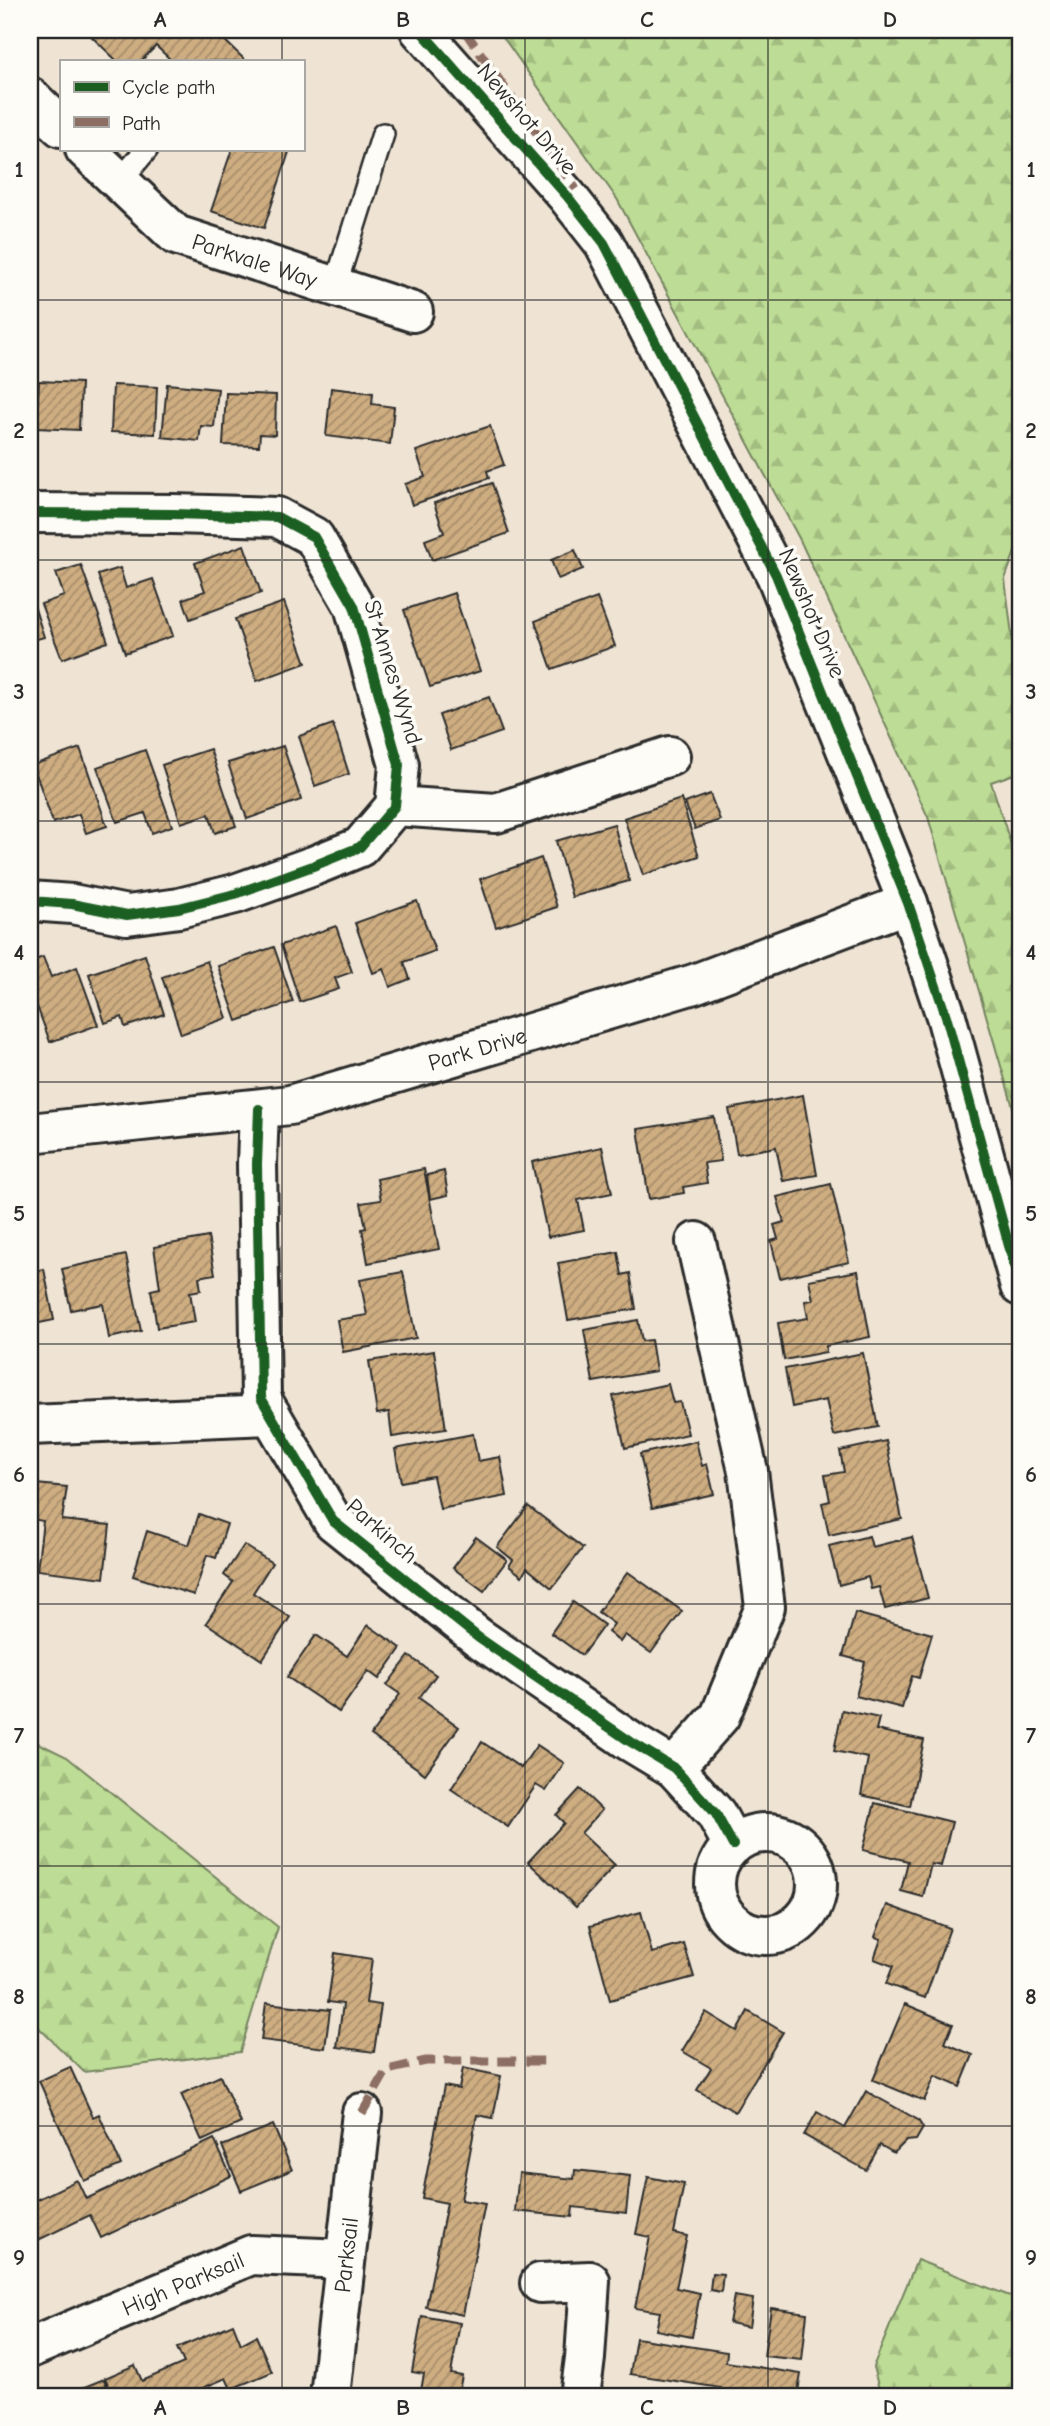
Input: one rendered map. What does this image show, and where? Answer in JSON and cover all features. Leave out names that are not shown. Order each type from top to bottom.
[{"type":"street","name":"Newshot Drive","points":[[420,30],[567,196],[604,243],[776,575],[908,903],[946,1016],[1020,1286]]},
{"type":"street","points":[[30,97],[60,126]]},
{"type":"street","name":"Parkvale Way","points":[[86,150],[176,235],[412,312]]},
{"type":"street","name":"St Annes Wynd","points":[[30,513],[277,517],[314,537],[354,606],[399,765],[395,806]]},
{"type":"street","points":[[30,901],[72,904],[127,915],[179,908],[224,897],[360,847],[395,806],[496,813],[670,756]]},
{"type":"street","name":"Park Drive","points":[[30,1133],[259,1109],[303,1101],[694,984],[908,903]]},
{"type":"street","name":"Parkinch","points":[[259,1109],[257,1164],[261,1398],[333,1521],[479,1638],[631,1742],[674,1768],[716,1814],[733,1845]]},
{"type":"street","points":[[674,1768],[720,1716],[765,1607],[748,1471],[696,1242]]},
{"type":"street","points":[[30,1425],[271,1415]]},
{"type":"street","name":"Parksail","points":[[330,2396],[362,2113]]},
{"type":"street","name":"High Parksail","points":[[30,2348],[251,2255],[345,2259]]},
{"type":"street","points":[[540,2283],[590,2281],[580,2396]]},
{"type":"lane","points":[[335,287],[383,134]]},
{"type":"lane","points":[[119,182],[146,150]]},
{"type":"green space","points":[[498,30],[1020,30],[1020,538],[1005,579],[1020,700],[1020,772],[991,782],[1020,873],[1020,1131],[928,817],[800,540],[617,199]]},
{"type":"green space","points":[[30,1739],[67,1757],[278,1927],[240,2052],[84,2072],[30,2019]]},
{"type":"green space","points":[[917,2260],[1020,2300],[1020,2396],[881,2396],[873,2367]]},
{"type":"building","points":[[99,30],[214,30],[245,60],[171,60],[156,46],[142,60],[116,60],[92,37]]},
{"type":"building","points":[[232,150],[290,150],[264,228],[211,211]]},
{"type":"building","points":[[39,381],[81,383],[79,430],[36,428]]},
{"type":"building","points":[[167,384],[218,389],[214,427],[201,426],[199,441],[162,437]]},
{"type":"building","points":[[113,385],[157,387],[155,434],[111,432]]},
{"type":"building","points":[[331,388],[373,393],[372,404],[394,407],[390,444],[326,436]]},
{"type":"building","points":[[226,393],[276,395],[275,435],[260,434],[259,446],[223,445]]},
{"type":"building","points":[[490,426],[504,465],[487,471],[489,478],[412,505],[405,484],[425,477],[416,451]]},
{"type":"building","points":[[492,483],[509,533],[432,560],[425,540],[444,533],[434,503]]},
{"type":"building","points":[[244,545],[261,593],[190,619],[183,599],[205,591],[195,563]]},
{"type":"building","points":[[575,550],[583,569],[558,579],[551,560]]},
{"type":"building","points":[[81,565],[108,642],[62,659],[41,604],[64,596],[56,573]]},
{"type":"building","points":[[120,568],[126,588],[153,579],[173,636],[125,653],[98,575]]},
{"type":"building","points":[[30,593],[44,637],[30,641]]},
{"type":"building","points":[[454,593],[480,671],[430,687],[404,610]]},
{"type":"building","points":[[597,598],[615,646],[552,669],[535,621]]},
{"type":"building","points":[[284,602],[306,663],[257,681],[235,619]]},
{"type":"building","points":[[489,697],[502,732],[451,750],[439,715]]},
{"type":"building","points":[[333,724],[349,774],[315,786],[299,736]]},
{"type":"building","points":[[283,746],[301,800],[247,819],[228,763]]},
{"type":"building","points":[[80,748],[107,826],[86,833],[79,814],[53,823],[33,765]]},
{"type":"building","points":[[210,749],[236,826],[215,833],[209,814],[181,823],[162,765]]},
{"type":"building","points":[[145,750],[172,826],[152,833],[145,813],[117,822],[97,767]]},
{"type":"building","points":[[710,794],[720,820],[695,829],[685,803]]},
{"type":"building","points":[[681,799],[699,856],[643,875],[624,818]]},
{"type":"building","points":[[614,824],[629,881],[572,897],[556,841]]},
{"type":"building","points":[[541,858],[557,907],[496,927],[480,879]]},
{"type":"building","points":[[417,901],[435,951],[404,962],[410,979],[390,987],[384,969],[373,973],[355,923]]},
{"type":"building","points":[[336,926],[352,972],[335,978],[339,989],[300,1002],[281,945]]},
{"type":"building","points":[[274,947],[293,1002],[237,1021],[218,966]]},
{"type":"building","points":[[145,955],[164,1014],[125,1027],[122,1017],[105,1023],[89,974]]},
{"type":"building","points":[[43,957],[51,977],[77,967],[98,1025],[50,1042],[30,987],[30,962]]},
{"type":"building","points":[[207,961],[227,1018],[181,1034],[162,977]]},
{"type":"building","points":[[803,1095],[817,1175],[783,1181],[776,1147],[737,1154],[729,1109]]},
{"type":"building","points":[[714,1117],[721,1161],[704,1163],[707,1183],[683,1187],[684,1193],[649,1199],[638,1129]]},
{"type":"building","points":[[602,1147],[612,1193],[578,1200],[584,1230],[548,1237],[532,1162]]},
{"type":"building","points":[[424,1169],[439,1249],[368,1263],[361,1203],[381,1200],[377,1179]]},
{"type":"building","points":[[444,1171],[448,1195],[430,1199],[427,1175]]},
{"type":"building","points":[[831,1184],[849,1262],[780,1278],[771,1241],[778,1239],[774,1225],[784,1222],[777,1197]]},
{"type":"building","points":[[208,1237],[215,1274],[199,1277],[201,1290],[190,1292],[195,1322],[157,1328],[151,1290],[160,1288],[154,1247]]},
{"type":"building","points":[[618,1252],[622,1275],[630,1273],[636,1309],[568,1320],[558,1263]]},
{"type":"building","points":[[126,1255],[141,1331],[109,1338],[103,1304],[71,1310],[62,1269]]},
{"type":"building","points":[[44,1269],[54,1320],[30,1325],[30,1272]]},
{"type":"building","points":[[858,1271],[870,1337],[826,1346],[826,1352],[784,1360],[778,1323],[808,1318],[805,1301],[813,1300],[809,1280]]},
{"type":"building","points":[[403,1272],[416,1338],[343,1352],[337,1320],[367,1315],[360,1280]]},
{"type":"building","points":[[638,1320],[642,1341],[651,1340],[656,1371],[593,1382],[584,1330]]},
{"type":"building","points":[[434,1351],[446,1429],[392,1437],[389,1412],[377,1414],[369,1361]]},
{"type":"building","points":[[863,1353],[878,1427],[834,1436],[826,1400],[792,1407],[785,1369]]},
{"type":"building","points":[[668,1384],[673,1403],[680,1402],[688,1434],[625,1448],[613,1396]]},
{"type":"building","points":[[473,1434],[478,1461],[500,1457],[507,1496],[440,1509],[433,1476],[401,1482],[395,1449]]},
{"type":"building","points":[[696,1441],[702,1466],[707,1464],[714,1494],[652,1508],[640,1454]]},
{"type":"building","points":[[886,1441],[902,1519],[829,1535],[822,1503],[830,1501],[825,1475],[844,1472],[840,1451]]},
{"type":"building","points":[[36,1484],[67,1487],[62,1520],[110,1525],[104,1578],[37,1570],[43,1521],[32,1519]]},
{"type":"building","points":[[528,1506],[583,1548],[552,1588],[527,1568],[522,1576],[509,1566],[513,1560],[497,1547]]},
{"type":"building","points":[[199,1514],[227,1524],[216,1558],[207,1555],[194,1595],[133,1576],[147,1531],[189,1545]]},
{"type":"building","points":[[869,1536],[872,1547],[912,1537],[928,1598],[885,1609],[879,1587],[871,1589],[868,1577],[839,1585],[829,1546]]},
{"type":"building","points":[[476,1537],[507,1560],[484,1591],[453,1568]]},
{"type":"building","points":[[244,1545],[272,1563],[253,1593],[290,1617],[262,1660],[206,1623],[233,1582],[224,1575]]},
{"type":"building","points":[[628,1572],[682,1611],[651,1653],[625,1635],[620,1642],[608,1632],[614,1624],[598,1612]]},
{"type":"building","points":[[573,1602],[604,1625],[582,1655],[551,1633]]},
{"type":"building","points":[[855,1613],[932,1634],[919,1678],[912,1676],[902,1708],[856,1696],[865,1662],[843,1656]]},
{"type":"building","points":[[368,1625],[401,1648],[379,1679],[368,1671],[339,1712],[287,1677],[316,1635],[347,1656]]},
{"type":"building","points":[[409,1656],[436,1675],[419,1698],[459,1727],[425,1774],[371,1735],[400,1694],[387,1685]]},
{"type":"building","points":[[842,1710],[879,1718],[876,1730],[924,1740],[910,1806],[861,1795],[868,1758],[834,1751]]},
{"type":"building","points":[[482,1742],[521,1768],[537,1745],[564,1763],[546,1791],[536,1785],[508,1827],[451,1789]]},
{"type":"building","points":[[580,1789],[602,1810],[581,1833],[615,1865],[576,1907],[528,1862],[564,1823],[556,1815]]},
{"type":"building","points":[[875,1803],[952,1822],[941,1866],[931,1864],[923,1897],[901,1891],[908,1861],[863,1850]]},
{"type":"building","points":[[887,1905],[950,1928],[925,1998],[886,1984],[893,1966],[874,1959],[881,1939],[875,1937]]},
{"type":"building","points":[[641,1912],[652,1953],[684,1944],[694,1977],[610,2000],[590,1926]]},
{"type":"building","points":[[335,1953],[372,1959],[366,2003],[381,2005],[374,2052],[337,2047],[343,2004],[328,2002]]},
{"type":"building","points":[[266,2003],[330,2010],[325,2048],[261,2040]]},
{"type":"building","points":[[905,2004],[953,2024],[945,2043],[973,2055],[960,2087],[935,2076],[924,2101],[873,2080]]},
{"type":"building","points":[[748,2011],[783,2032],[735,2112],[697,2090],[711,2068],[682,2051],[706,2012],[737,2031]]},
{"type":"building","points":[[70,2067],[93,2117],[99,2114],[121,2165],[84,2181],[39,2081]]},
{"type":"building","points":[[463,2068],[501,2076],[493,2118],[477,2115],[461,2200],[485,2204],[463,2315],[426,2307],[447,2203],[422,2198],[444,2086],[459,2089]]},
{"type":"building","points":[[220,2076],[241,2123],[202,2141],[181,2094]]},
{"type":"building","points":[[866,2091],[918,2120],[923,2128],[916,2140],[906,2141],[894,2153],[880,2145],[866,2170],[804,2135],[817,2112],[845,2128]]},
{"type":"building","points":[[273,2125],[292,2170],[241,2191],[222,2146]]},
{"type":"building","points":[[214,2139],[231,2176],[101,2238],[90,2215],[30,2244],[30,2203],[77,2180],[86,2199]]},
{"type":"building","points":[[575,2170],[630,2176],[626,2213],[573,2207],[572,2217],[515,2211],[519,2173],[574,2179]]},
{"type":"building","points":[[648,2177],[684,2184],[674,2233],[687,2236],[676,2288],[700,2293],[692,2337],[656,2330],[660,2312],[635,2308],[650,2237],[636,2234]]},
{"type":"building","points":[[712,2273],[723,2274],[721,2292],[710,2290]]},
{"type":"building","points":[[734,2296],[753,2299],[749,2327],[729,2323]]},
{"type":"building","points":[[771,2308],[807,2313],[802,2360],[764,2356]]},
{"type":"building","points":[[422,2316],[460,2323],[451,2374],[462,2376],[458,2396],[420,2396],[424,2374],[412,2372]]},
{"type":"building","points":[[233,2324],[241,2344],[256,2336],[272,2372],[231,2389],[226,2378],[184,2396],[113,2396],[105,2378],[135,2365],[142,2381],[184,2363],[177,2348]]},
{"type":"building","points":[[636,2338],[727,2352],[726,2362],[801,2374],[798,2392],[817,2396],[719,2396],[721,2388],[630,2374]]},
{"type":"building","points":[[104,2379],[111,2396],[70,2396],[69,2393]]},
{"type":"marked path","points":[[464,30],[576,189]]},
{"type":"marked path","points":[[362,2113],[387,2070],[426,2061],[545,2061]]},
{"type":"cycle path","points":[[420,30],[567,196],[604,243],[776,575],[908,903],[946,1016],[1020,1286]]},
{"type":"cycle path","points":[[30,513],[277,517],[314,537],[354,606],[399,765],[395,806],[360,847],[313,866],[235,894],[179,908],[127,915],[72,904],[30,901]]},
{"type":"cycle path","points":[[259,1109],[257,1164],[261,1398],[333,1521],[479,1638],[631,1742],[674,1768],[716,1814],[733,1845]]}]
